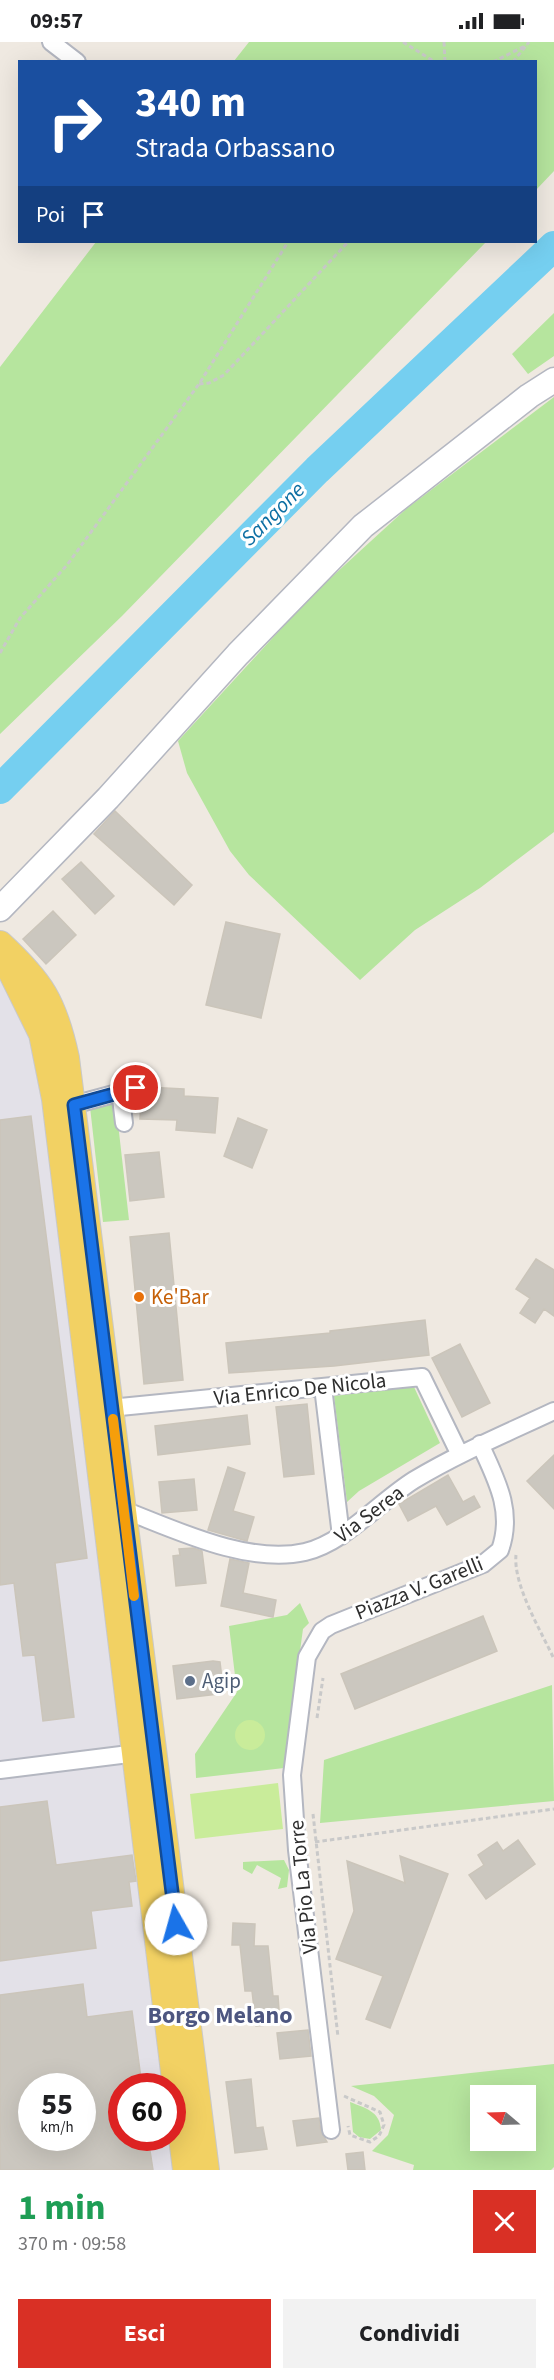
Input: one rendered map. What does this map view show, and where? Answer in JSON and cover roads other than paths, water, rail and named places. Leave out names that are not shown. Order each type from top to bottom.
[{"type":"main road","points":[[0,946],[31,972],[54,1013],[66,1058],[74,1105],[101,1408]]},
{"type":"main road","points":[[0,946],[42,1034],[48,1059],[101,1408],[144,1752],[206,2170]]},
{"type":"main road","points":[[144,1752],[186,2170]]},
{"type":"street","points":[[51,42],[74,60]]},
{"type":"street","points":[[0,909],[108,798],[238,654],[363,526],[529,396],[554,380]]},
{"type":"street","points":[[74,1105],[128,1089],[124,1123]]},
{"type":"street","name":"Via Enrico De Nicola","points":[[101,1408],[422,1377],[460,1455]]},
{"type":"street","points":[[323,1387],[341,1536]]},
{"type":"street","name":"Via Serea","points":[[114,1511],[223,1546],[260,1553],[303,1553],[329,1545],[414,1480],[480,1444],[554,1411]]},
{"type":"street","name":"Piazza V. Garelli","points":[[311,1645],[322,1631],[331,1625],[491,1560],[500,1550],[506,1517],[504,1499],[480,1444]]},
{"type":"street","name":"Via Pio La Torre","points":[[311,1645],[307,1657],[292,1776],[296,1844],[331,2130]]},
{"type":"street","points":[[0,1770],[144,1752]]},
{"type":"waterway","name":"Sangone","points":[[0,789],[317,470],[554,246]]},
{"type":"place","name":"Ke'Bar","points":[[139,1297]]},
{"type":"place","name":"Agip","points":[[190,1681]]},
{"type":"district","name":"Borgo Melano","points":[[220,2015]]}]
